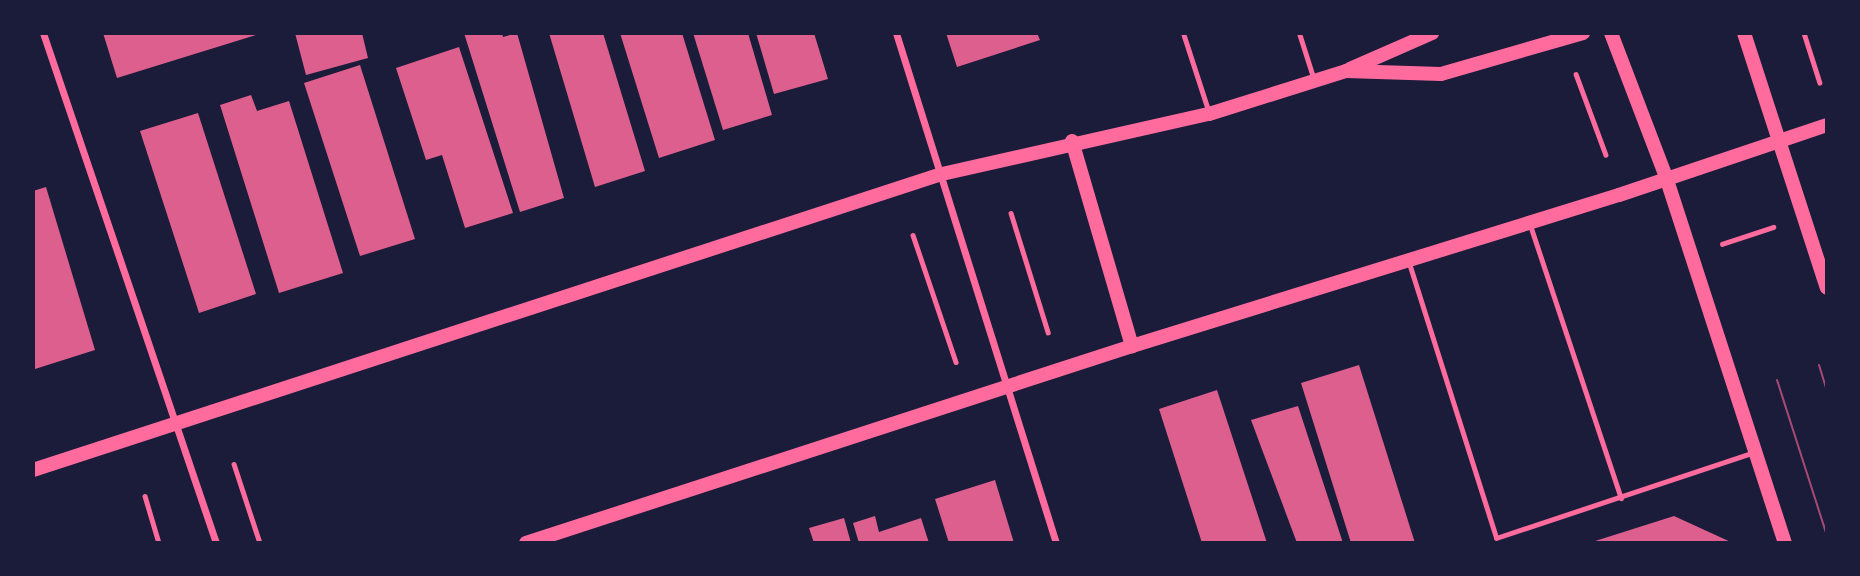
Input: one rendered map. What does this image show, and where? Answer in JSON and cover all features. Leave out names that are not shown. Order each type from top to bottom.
[{"type":"main road","points":[[33,470],[942,174],[1072,141],[1209,114],[1346,71],[1432,33]]},
{"type":"main road","points":[[1346,71],[1441,74],[1583,33]]},
{"type":"main road","points":[[1611,33],[1667,177],[1785,543]]},
{"type":"main road","points":[[1744,33],[1827,288]]},
{"type":"main road","points":[[526,543],[1132,346],[1529,222],[1827,125]]},
{"type":"main road","points":[[1072,141],[1132,346]]},
{"type":"street","points":[[43,33],[216,543]]},
{"type":"street","points":[[896,33],[942,174],[1004,389],[1056,543]]},
{"type":"lane","points":[[1183,33],[1209,114]]},
{"type":"lane","points":[[1299,33],[1314,80]]},
{"type":"lane","points":[[1529,222],[1621,499]]},
{"type":"lane","points":[[1408,260],[1496,538],[1621,499],[1756,452]]},
{"type":"path","points":[[1804,33],[1820,83]]},
{"type":"path","points":[[1576,74],[1606,155]]},
{"type":"path","points":[[1011,213],[1048,332]]},
{"type":"path","points":[[1715,247],[1784,224]]},
{"type":"path","points":[[913,235],[956,362]]},
{"type":"path","points":[[234,464],[260,543]]},
{"type":"path","points":[[145,496],[159,543]]},
{"type":"building","points":[[103,33],[259,33],[259,34],[117,78]]},
{"type":"building","points":[[295,33],[362,33],[368,58],[306,75]]},
{"type":"building","points":[[464,33],[502,33],[503,37],[517,33],[564,198],[520,212]]},
{"type":"building","points":[[549,33],[603,33],[645,171],[595,187]]},
{"type":"building","points":[[620,33],[682,33],[715,140],[659,158]]},
{"type":"building","points":[[693,33],[748,33],[772,115],[723,130]]},
{"type":"building","points":[[756,33],[814,33],[828,79],[774,94]]},
{"type":"building","points":[[946,33],[1037,33],[1040,40],[957,67]]},
{"type":"building","points":[[459,47],[513,213],[465,228],[442,155],[426,160],[396,68]]},
{"type":"building","points":[[360,65],[415,239],[360,256],[304,83]]},
{"type":"building","points":[[251,95],[257,111],[289,101],[343,273],[279,293],[220,105]]},
{"type":"building","points":[[198,113],[256,294],[199,313],[140,131]]},
{"type":"building","points":[[46,187],[95,350],[35,369],[33,191]]},
{"type":"building","points":[[1359,365],[1415,543],[1351,543],[1301,383]]},
{"type":"building","points":[[1217,390],[1267,543],[1202,543],[1159,409]]},
{"type":"building","points":[[1298,406],[1343,543],[1297,543],[1251,420]]},
{"type":"building","points":[[995,480],[1014,543],[949,543],[935,499]]},
{"type":"building","points":[[875,516],[879,532],[921,518],[929,543],[859,543],[853,523]]},
{"type":"building","points":[[1674,516],[1733,543],[1592,543],[1592,542]]},
{"type":"building","points":[[844,518],[851,543],[814,543],[809,528]]},
{"type":"tram line","points":[[1819,365],[1827,391]]},
{"type":"tram line","points":[[1777,380],[1827,536]]}]
